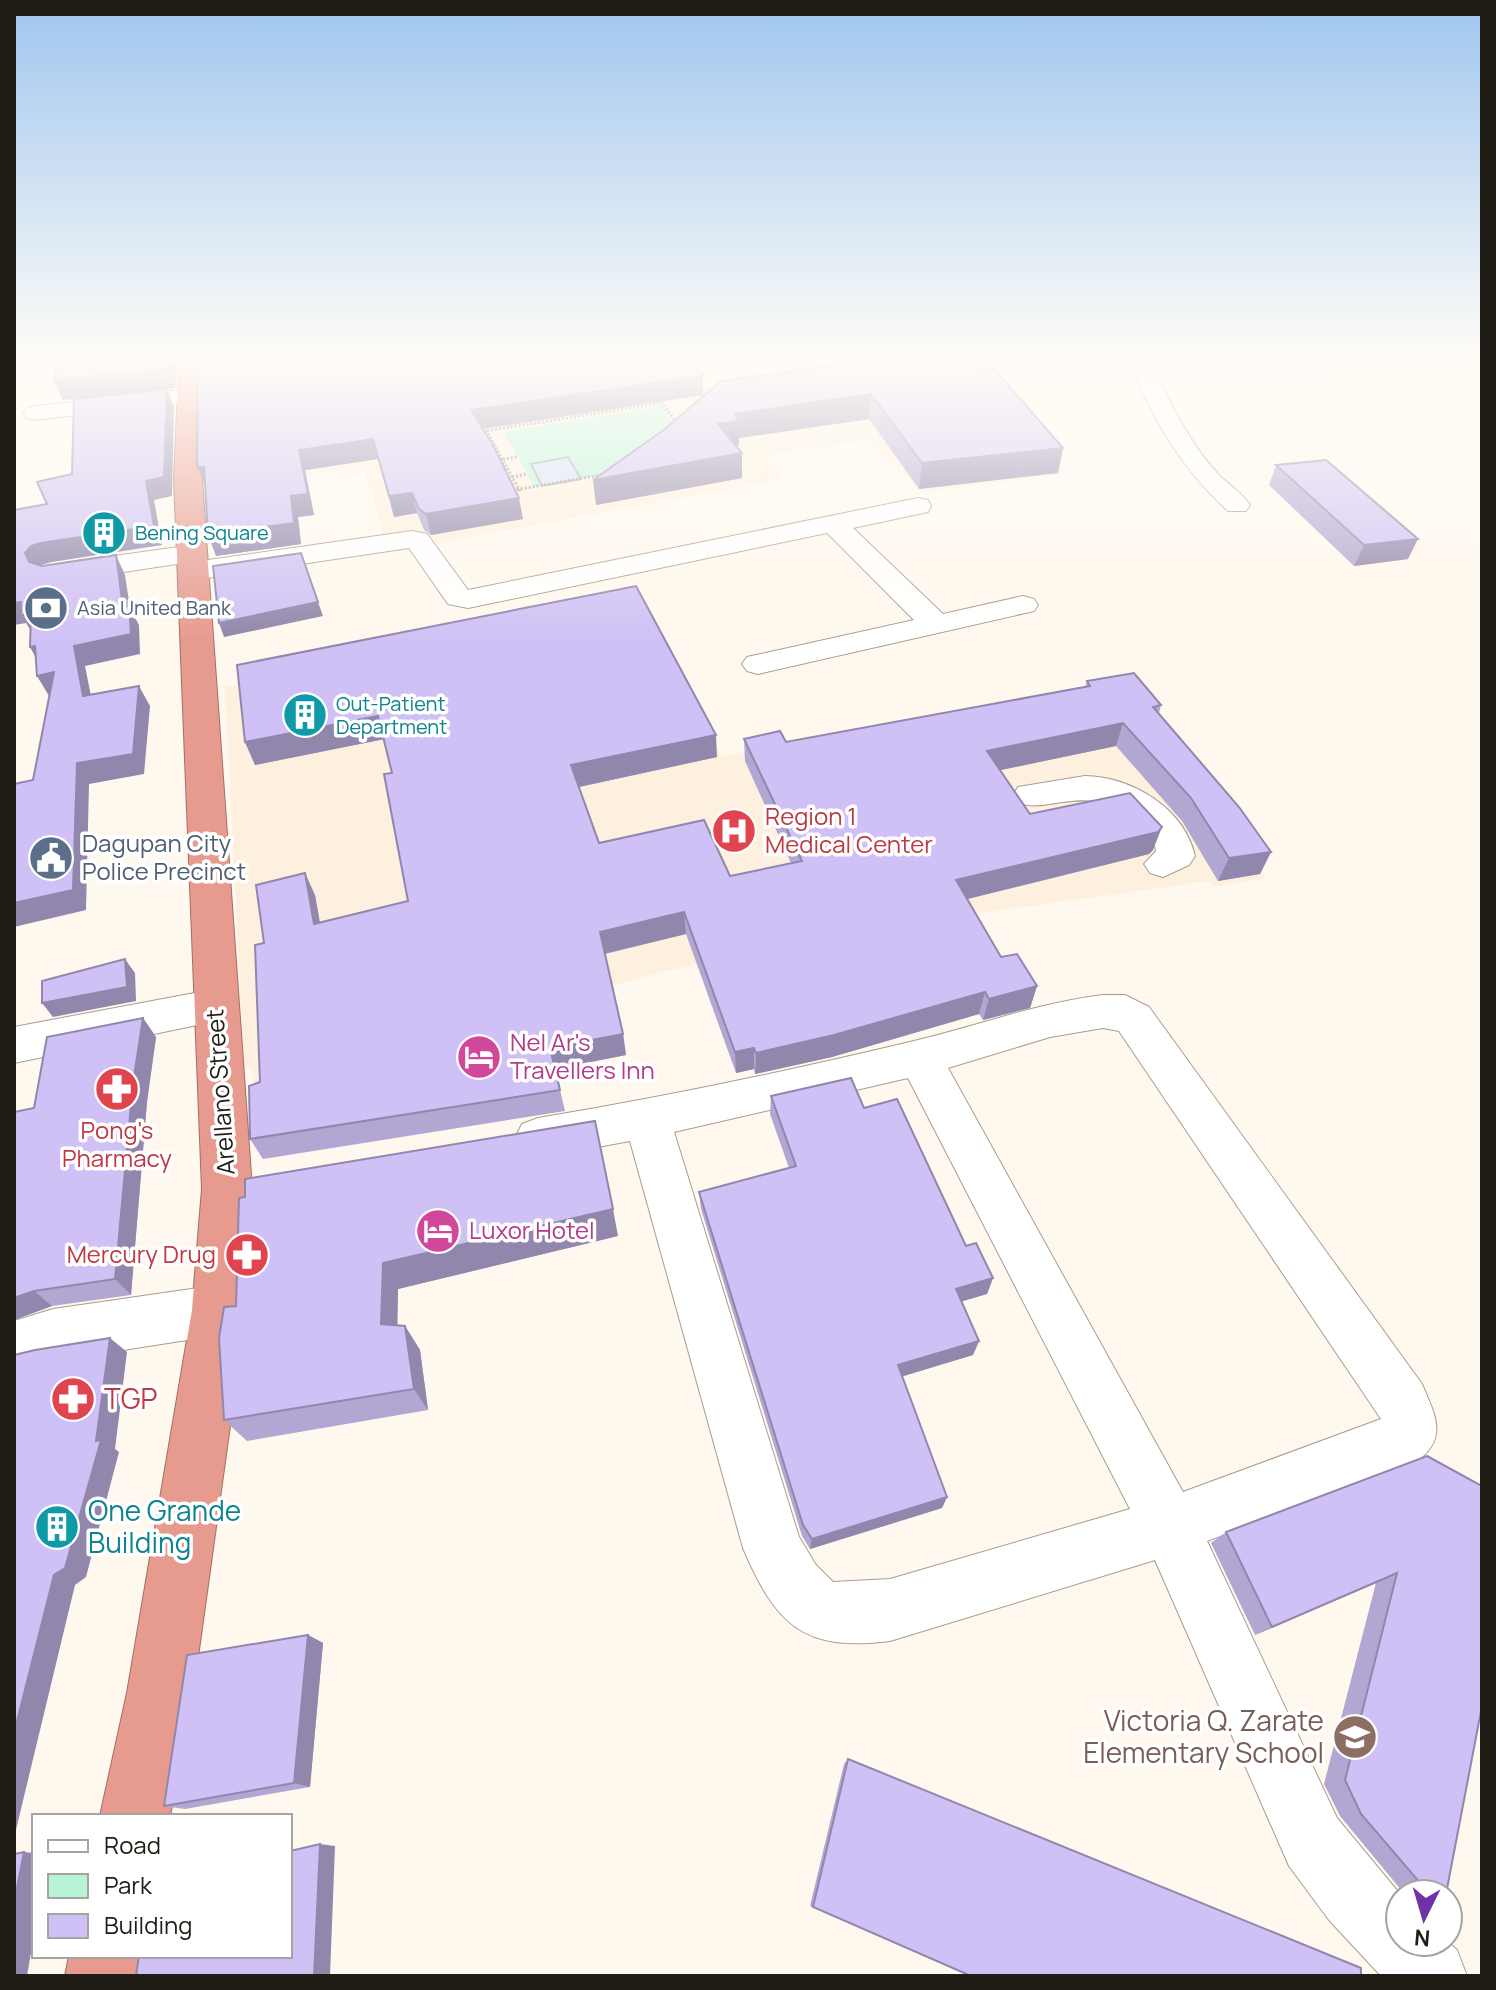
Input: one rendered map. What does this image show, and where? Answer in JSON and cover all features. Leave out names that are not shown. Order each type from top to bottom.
[{"type":"highway","name":"Arellano Street","points":[[135,1814],[160,1693],[219,1310],[227,1189],[186,455]]},
{"type":"street","points":[[1190,455],[1209,480],[1237,505]]},
{"type":"street","points":[[52,574],[415,539],[459,598],[468,599],[918,506]]},
{"type":"street","points":[[832,523],[938,626]]},
{"type":"street","points":[[758,664],[1023,605]]},
{"type":"street","points":[[1031,795],[1094,786],[1121,791],[1141,805],[1175,847],[1176,856],[1163,864]]},
{"type":"street","points":[[14,1045],[216,1006]]},
{"type":"street","points":[[491,1145],[647,1120],[920,1058],[1083,1014],[1125,1012],[1134,1019],[1403,1403],[1410,1423],[1409,1433],[1396,1442],[1170,1526],[890,1610],[855,1616],[825,1613],[805,1599],[785,1573],[764,1522],[647,1120]]},
{"type":"street","points":[[920,1058],[1170,1526],[1313,1842],[1333,1874],[1356,1901],[1431,1976]]},
{"type":"street","points":[[227,1189],[274,1181]]},
{"type":"street","points":[[14,1347],[53,1335],[219,1310]]},
{"type":"path","points":[[498,455],[519,491]]},
{"type":"path","points":[[494,461],[517,457]]},
{"type":"path","points":[[503,478],[527,474]]},
{"type":"path","points":[[509,492],[608,474]]},
{"type":"shaded area","points":[[195,455],[765,455],[783,479],[421,546],[385,539],[365,472],[350,475],[348,469],[196,491]]},
{"type":"shaded area","points":[[884,455],[1050,455],[1065,474],[920,492]]},
{"type":"shaded area","name":"Region 1 Medical Center","points":[[638,601],[722,756],[1139,681],[1266,878],[1214,887],[1210,881],[981,913],[746,954],[657,973],[577,996],[254,1104],[252,1066],[244,1067],[225,687]]},
{"type":"green space","points":[[516,455],[676,455],[668,463],[534,487]]},
{"type":"water","points":[[568,457],[581,479],[542,486],[531,464]]},
{"type":"building","points":[[73,455],[165,455],[164,477],[146,481],[154,526],[41,543],[31,546],[25,553],[29,562],[42,566],[116,555],[123,607],[129,606],[131,634],[74,646],[83,696],[139,686],[133,754],[77,763],[73,890],[14,903],[14,784],[33,780],[54,672],[37,676],[35,646],[30,647],[31,613],[21,615],[21,602],[14,603],[14,510],[47,504],[37,482],[72,474]]},
{"type":"building","points":[[197,455],[300,455],[308,494],[291,496],[294,523],[208,535],[204,467],[198,468]]},
{"type":"building","points":[[377,455],[498,455],[519,498],[426,514],[419,509],[412,493],[389,496]]},
{"type":"building","points":[[628,455],[732,455],[593,480]]},
{"type":"building","points":[[916,455],[998,455],[922,463]]},
{"type":"building","points":[[1326,460],[1418,539],[1364,545],[1276,465]]},
{"type":"building","points":[[301,553],[318,602],[219,623],[213,566]]},
{"type":"building","name":"Region 1 Medical Center","points":[[636,586],[716,735],[571,765],[599,843],[704,820],[730,876],[802,861],[744,739],[780,731],[786,742],[1090,686],[1087,681],[1134,673],[1161,705],[1153,707],[1239,807],[1271,852],[1229,858],[1191,798],[1123,723],[987,751],[1030,814],[1130,793],[1162,827],[1158,832],[956,880],[1001,957],[1017,954],[1037,986],[989,999],[985,992],[834,1035],[756,1053],[754,1048],[735,1052],[684,912],[600,932],[623,1034],[550,1048],[560,1090],[250,1139],[249,1086],[260,1082],[255,945],[264,943],[256,885],[305,873],[314,924],[408,901],[384,774],[392,773],[378,716],[245,742],[237,665]]},
{"type":"building","points":[[125,959],[127,987],[42,1003],[42,981]]},
{"type":"building","points":[[143,1018],[133,1083],[115,1279],[34,1291],[14,1298],[14,1112],[34,1108],[47,1037]]},
{"type":"building","points":[[851,1078],[864,1108],[897,1099],[966,1246],[976,1243],[993,1278],[956,1289],[979,1341],[898,1365],[947,1497],[812,1539],[803,1525],[699,1192],[796,1166],[771,1096]]},
{"type":"building","points":[[595,1121],[613,1209],[383,1263],[381,1324],[405,1326],[414,1389],[224,1420],[219,1338],[224,1307],[236,1306],[239,1198],[245,1197],[245,1179]]},
{"type":"building","points":[[110,1338],[96,1441],[101,1440],[65,1568],[54,1575],[14,1733],[14,1355]]},
{"type":"building","points":[[1427,1456],[1482,1486],[1482,1706],[1449,1878],[1416,1878],[1361,1814],[1345,1780],[1397,1573],[1272,1627],[1226,1532]]},
{"type":"building","points":[[308,1635],[294,1783],[164,1806],[187,1655]]},
{"type":"building","points":[[848,1759],[1361,1968],[1361,1976],[971,1976],[813,1907]]},
{"type":"building","points":[[320,1844],[314,1976],[136,1976],[139,1958],[292,1958],[292,1851]]},
{"type":"building","points":[[24,1852],[14,1903],[14,1854]]},
{"type":"place","name":"Bening Square","points":[[104,533]]},
{"type":"place","name":"Asia United Bank","points":[[46,608]]},
{"type":"place","name":"Out-Patient Department","points":[[305,715]]},
{"type":"place","name":"Region 1 Medical Center","points":[[734,831]]},
{"type":"place","name":"Dagupan City Police Precinct","points":[[51,858]]},
{"type":"place","name":"Nel Ar's Travellers Inn","points":[[479,1057]]},
{"type":"place","name":"Pong's Pharmacy","points":[[117,1089]]},
{"type":"place","name":"Luxor Hotel","points":[[438,1231]]},
{"type":"place","name":"Mercury Drug","points":[[247,1255]]},
{"type":"place","name":"TGP","points":[[73,1399]]},
{"type":"place","name":"One Grande Building","points":[[57,1527]]},
{"type":"place","name":"Victoria Q. Zarate Elementary School","points":[[1355,1737]]}]
